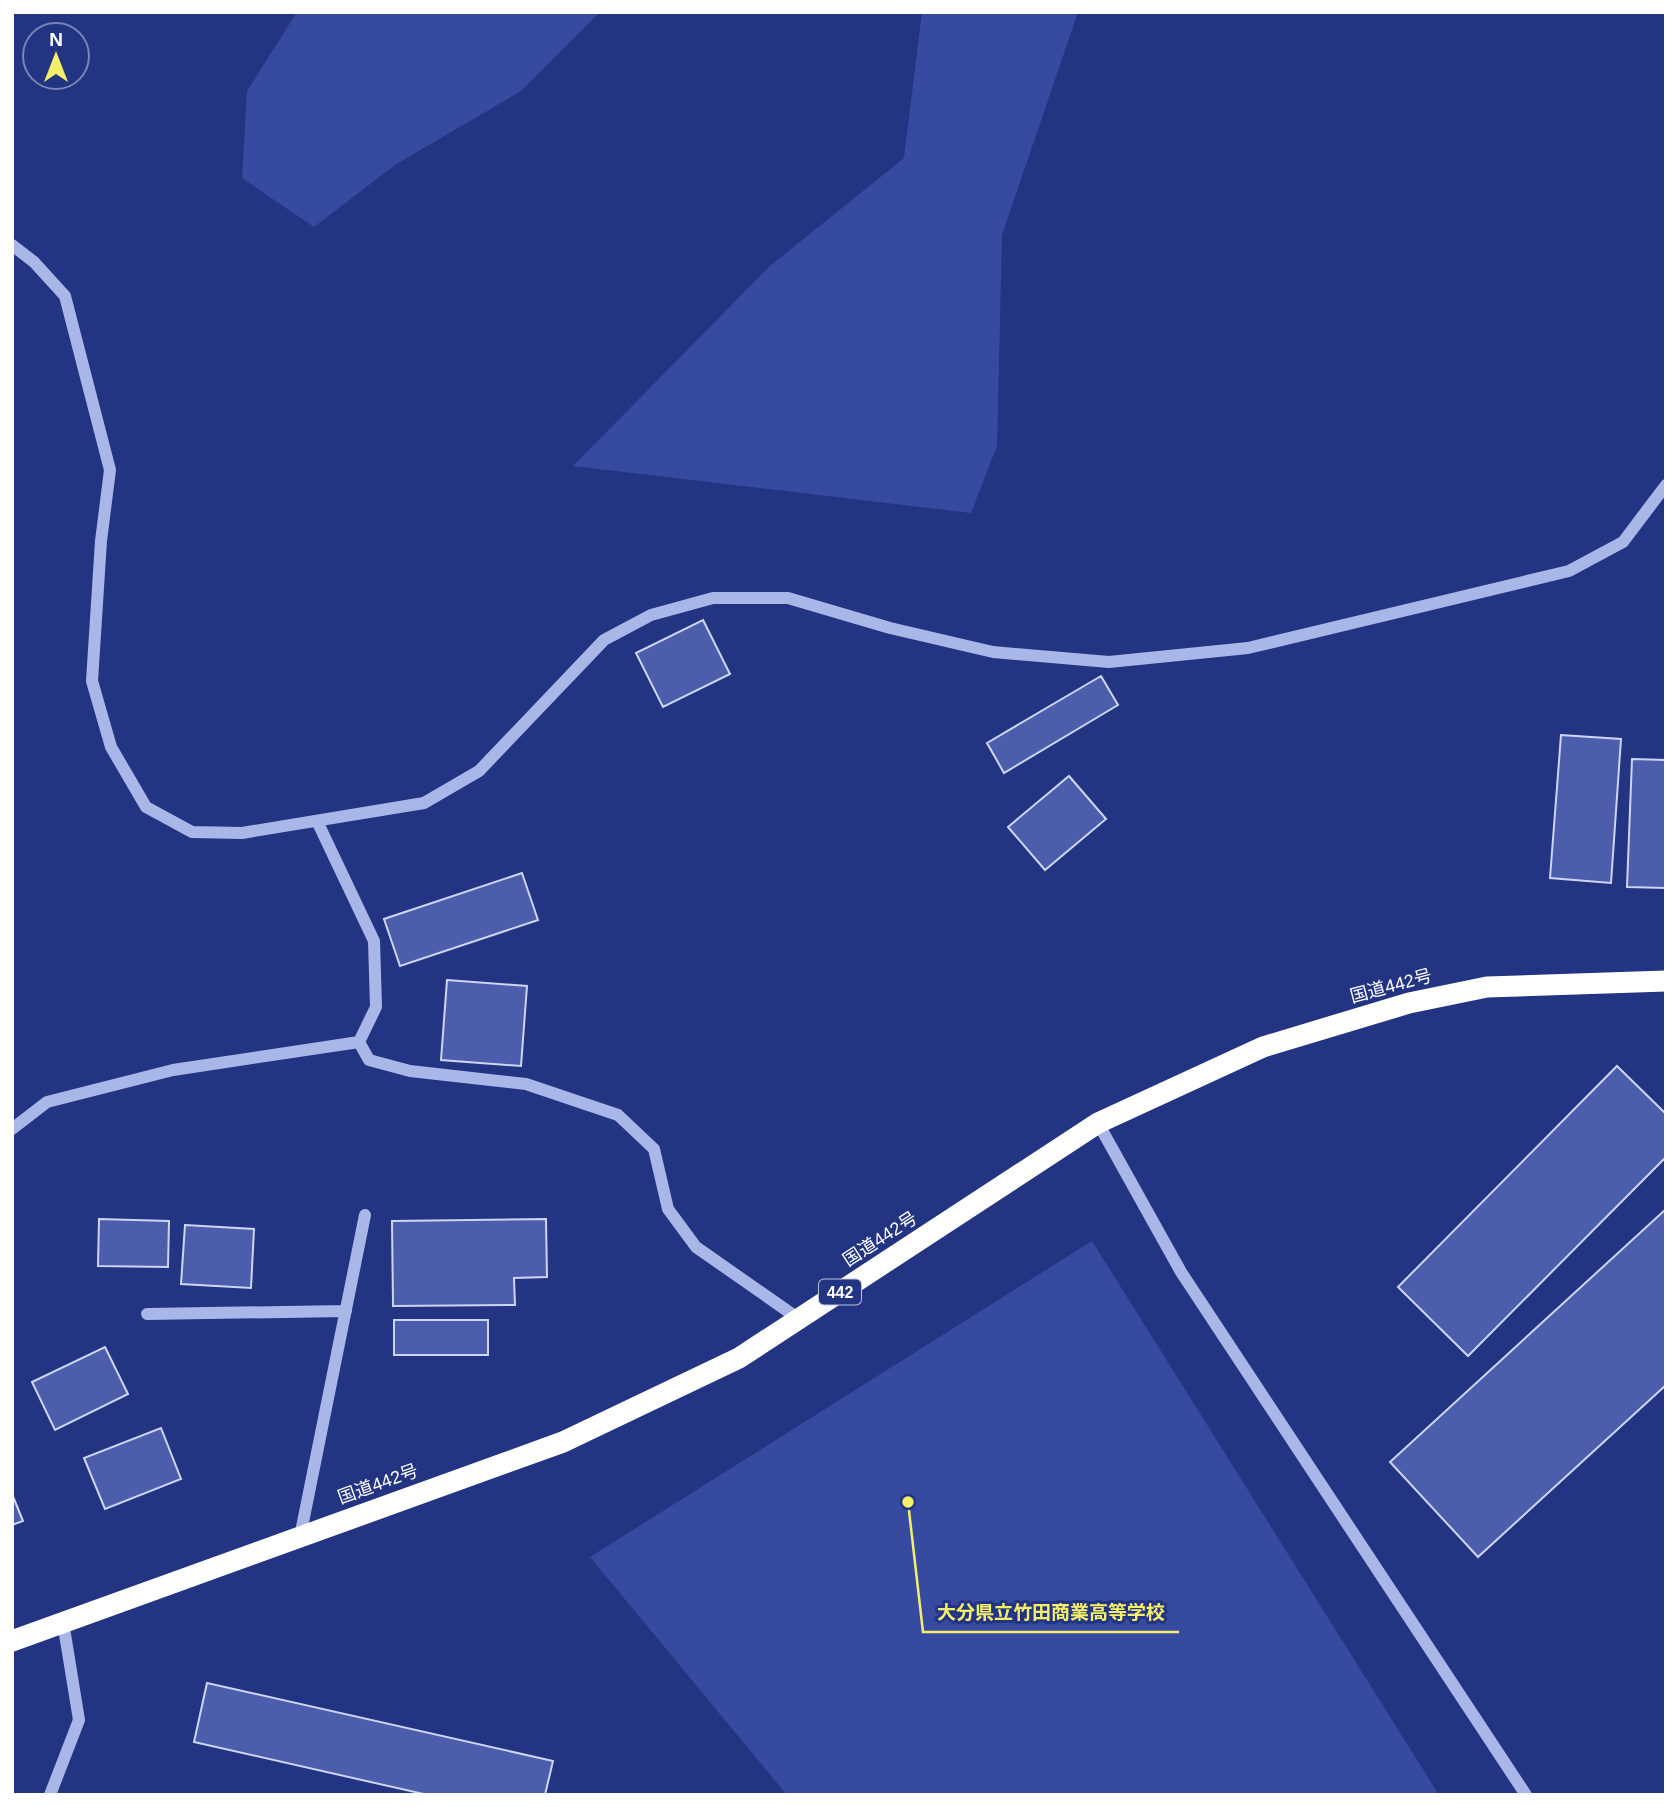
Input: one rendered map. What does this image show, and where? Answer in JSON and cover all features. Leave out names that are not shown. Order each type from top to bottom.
[{"type":"highway","name":"国道442号","points":[[12,1641],[564,1442],[739,1358],[1098,1123],[1263,1047],[1409,1003],[1487,987],[1666,981]]},
{"type":"street","points":[[12,245],[34,262],[65,296],[110,470],[101,541],[92,681],[111,747],[146,807],[192,832],[242,833],[424,803],[479,771],[604,640],[651,615],[713,598],[788,598],[890,628],[993,652],[1110,662],[1248,648],[1569,571],[1623,542],[1666,485]]},
{"type":"street","points":[[317,821],[373,941],[376,1007],[359,1042]]},
{"type":"street","points":[[12,1129],[47,1102],[148,1076],[359,1042]]},
{"type":"street","points":[[359,1042],[369,1060],[410,1071],[526,1084],[618,1115],[654,1149],[668,1209],[696,1247],[799,1319]]},
{"type":"street","points":[[1098,1123],[1181,1272],[1526,1795]]},
{"type":"street","points":[[300,1537],[365,1215]]},
{"type":"street","points":[[147,1314],[346,1311]]},
{"type":"street","points":[[50,1795],[79,1720],[63,1622]]},
{"type":"shaded area","points":[[297,12],[600,12],[521,91],[395,165],[314,227],[242,178],[247,91]]},
{"type":"shaded area","points":[[922,12],[1078,12],[1002,235],[997,446],[971,513],[573,466],[770,266],[904,158]]},
{"type":"shaded area","points":[[1092,1241],[1439,1795],[787,1795],[590,1557]]},
{"type":"building","points":[[703,620],[730,674],[663,707],[636,653]]},
{"type":"building","points":[[1101,676],[1118,705],[1004,773],[987,743]]},
{"type":"building","points":[[1561,735],[1621,739],[1611,883],[1550,878]]},
{"type":"building","points":[[1632,759],[1666,760],[1666,888],[1627,887]]},
{"type":"building","points":[[1069,776],[1106,819],[1045,870],[1008,827]]},
{"type":"building","points":[[522,873],[538,920],[400,966],[384,919]]},
{"type":"building","points":[[447,980],[527,986],[521,1066],[441,1060]]},
{"type":"building","points":[[1617,1066],[1666,1114],[1666,1157],[1468,1356],[1398,1287]]},
{"type":"building","points":[[1666,1209],[1666,1385],[1478,1557],[1390,1462]]},
{"type":"building","points":[[99,1219],[169,1221],[168,1267],[98,1266]]},
{"type":"building","points":[[546,1219],[547,1277],[514,1278],[515,1305],[393,1306],[392,1221]]},
{"type":"building","points":[[185,1225],[254,1229],[251,1288],[181,1284]]},
{"type":"building","points":[[394,1320],[488,1320],[488,1355],[394,1355]]},
{"type":"building","points":[[105,1347],[128,1394],[55,1430],[32,1382]]},
{"type":"building","points":[[161,1428],[181,1479],[105,1509],[84,1458]]},
{"type":"building","points":[[12,1494],[23,1521],[12,1525]]},
{"type":"building","points":[[207,1683],[553,1761],[545,1795],[428,1795],[194,1742]]},
{"type":"place","name":"大分県立竹田商業高等学校","points":[[908,1502]]}]
